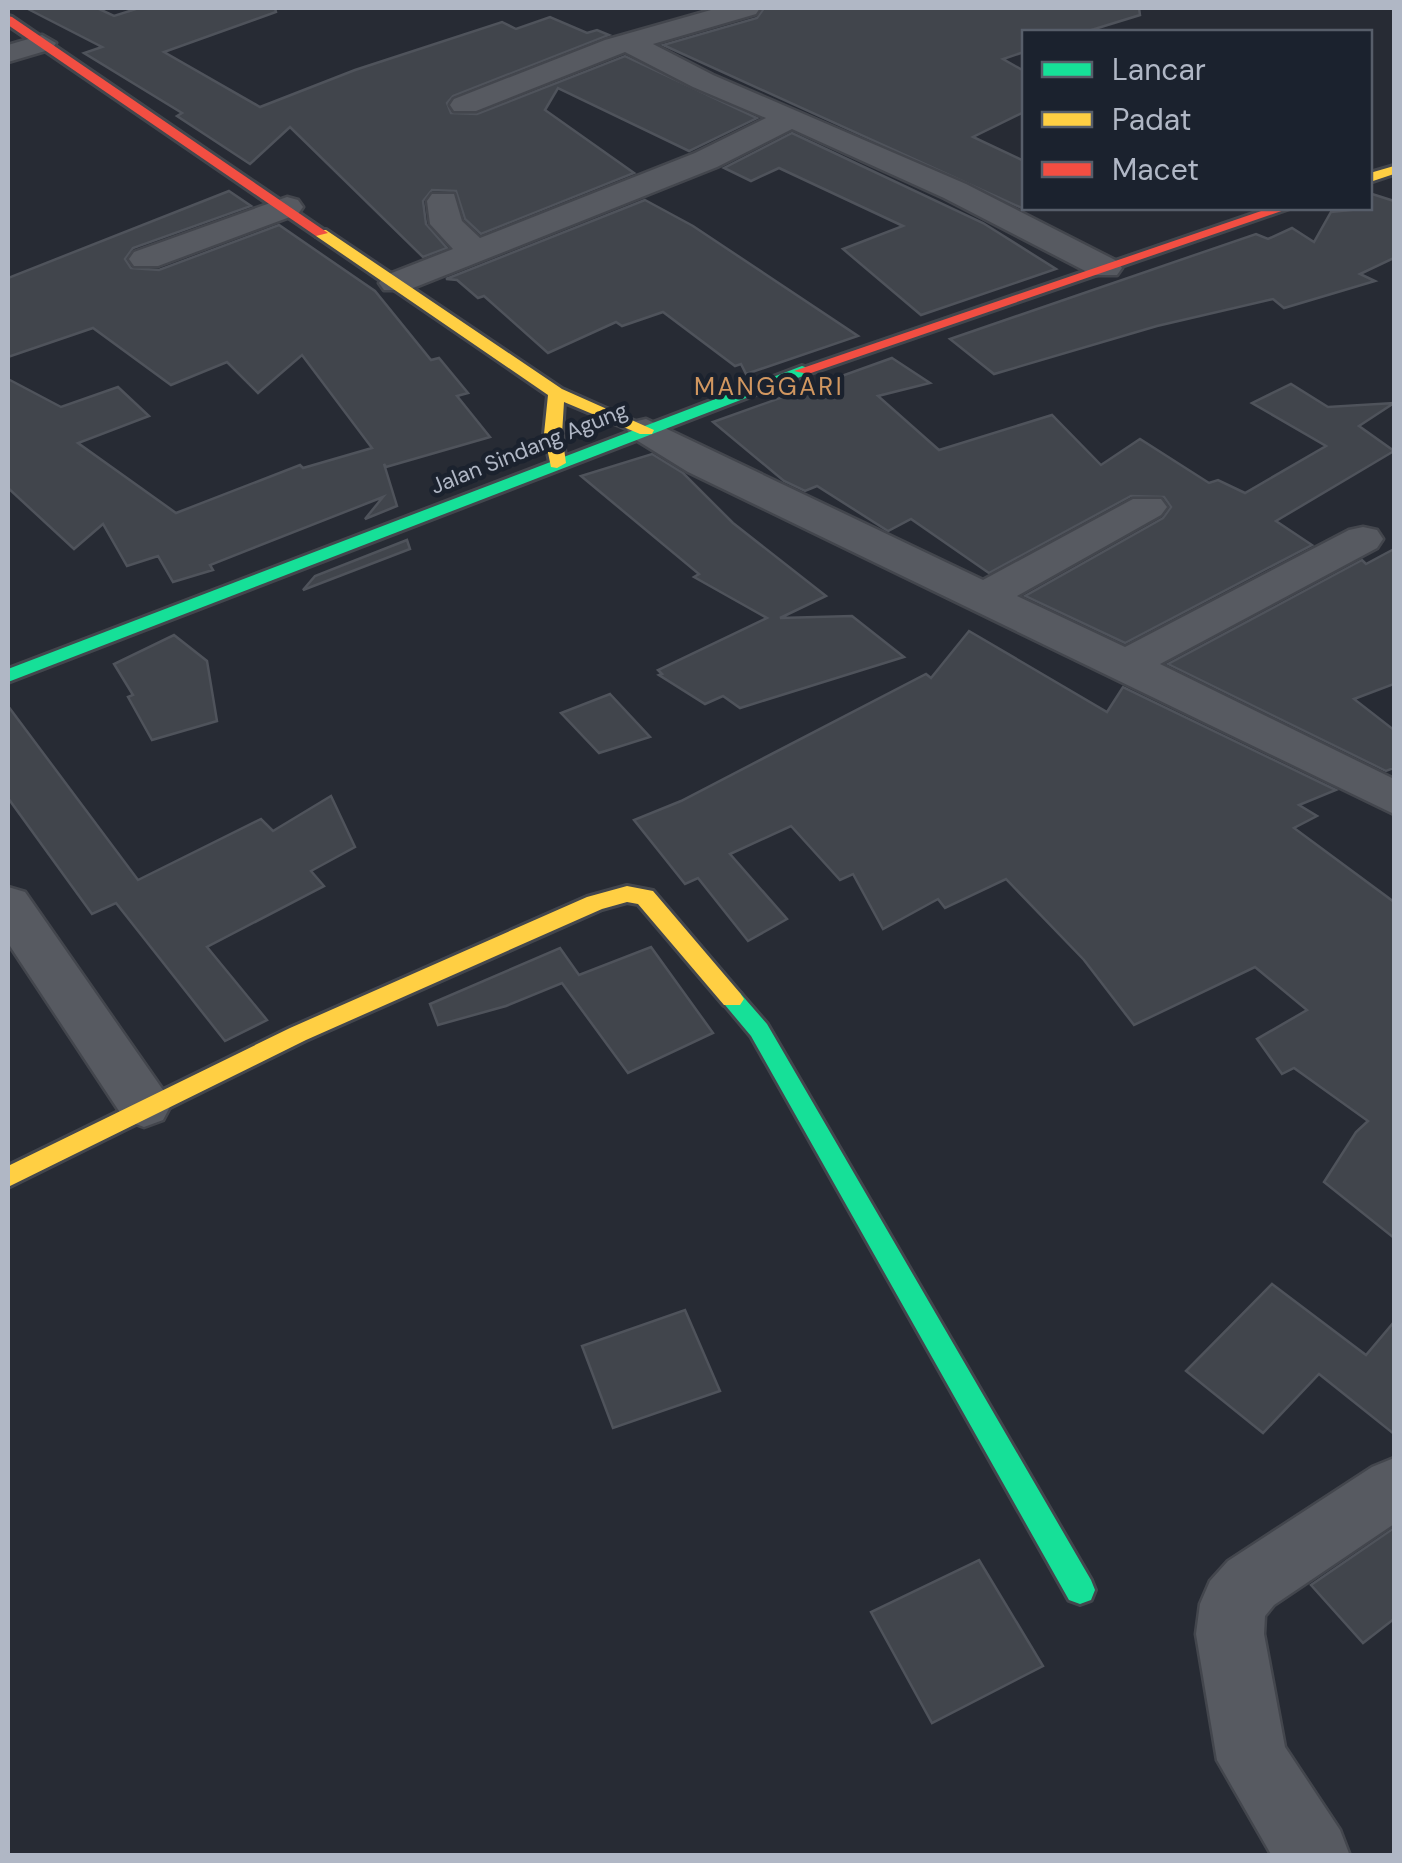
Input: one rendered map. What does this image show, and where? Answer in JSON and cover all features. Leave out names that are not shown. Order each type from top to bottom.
[{"type":"main road","name":"Jalan Sindang Agung","points":[[8,20],[556,393],[646,430]]},
{"type":"main road","points":[[646,430],[1278,210]]},
{"type":"main road","points":[[556,393],[553,434],[557,463]]},
{"type":"main road","name":"Jalan Sindang Agung","points":[[8,676],[646,430]]},
{"type":"main road","points":[[8,1177],[144,1106],[372,998],[595,903],[627,894],[645,897],[758,1030],[1080,1590]]},
{"type":"street","points":[[465,106],[630,43],[746,8]]},
{"type":"street","points":[[630,43],[703,81],[1013,208],[1105,268]]},
{"type":"street","points":[[8,54],[42,44]]},
{"type":"street","points":[[396,282],[706,160],[791,117]]},
{"type":"street","points":[[443,201],[446,224],[473,250]]},
{"type":"street","points":[[146,259],[287,207]]},
{"type":"street","points":[[646,430],[702,464],[1126,664],[1394,798]]},
{"type":"street","points":[[984,597],[1146,506]]},
{"type":"street","points":[[1126,664],[1363,539]]},
{"type":"street","points":[[8,905],[144,1106]]},
{"type":"street","points":[[1314,1856],[1252,1760],[1230,1634],[1233,1604],[1251,1583],[1394,1488]]},
{"type":"building","points":[[26,8],[97,8],[114,16],[139,8],[275,8],[276,12],[164,52],[260,107],[355,70],[502,22],[516,29],[550,17],[587,33],[597,30],[609,35],[453,96],[447,103],[451,113],[477,114],[625,56],[757,118],[689,151],[558,88],[545,110],[634,173],[481,234],[465,219],[456,191],[432,190],[423,201],[426,224],[447,248],[423,257],[290,127],[250,164],[177,116],[182,113],[84,53],[102,47]]},
{"type":"building","points":[[764,8],[1139,8],[1140,15],[1091,30],[1022,30],[1022,53],[1003,59],[1022,70],[1022,113],[973,137],[1022,160],[1022,208],[663,45],[757,18]]},
{"type":"building","points":[[792,133],[983,223],[1056,269],[921,315],[843,249],[903,226],[779,168],[751,181],[724,168]]},
{"type":"building","points":[[229,191],[251,206],[133,248],[125,259],[131,268],[159,270],[279,225],[375,291],[431,360],[439,358],[468,393],[457,396],[490,437],[386,467],[384,464],[397,506],[365,519],[383,497],[210,565],[213,570],[173,582],[158,556],[127,566],[103,524],[74,549],[8,488],[8,379],[61,407],[118,387],[149,416],[78,443],[176,513],[300,465],[303,468],[372,448],[302,355],[258,393],[227,362],[171,385],[93,328],[8,357],[8,278]]},
{"type":"building","points":[[1372,194],[1394,201],[1394,258],[1360,274],[1375,281],[1284,308],[1273,299],[1157,326],[994,374],[950,339],[1256,234],[1268,239],[1292,228],[1314,242],[1331,212],[1372,210]]},
{"type":"building","points":[[645,200],[693,226],[858,336],[746,374],[741,364],[735,366],[663,312],[622,326],[616,322],[548,353],[484,296],[478,298],[457,280],[446,279]]},
{"type":"building","points":[[892,358],[930,383],[878,396],[939,450],[1052,415],[1101,465],[1140,439],[1209,483],[1218,480],[1245,493],[1326,446],[1252,403],[1291,384],[1328,407],[1394,403],[1359,426],[1394,451],[1276,521],[1312,545],[1125,643],[1025,596],[1163,518],[1171,507],[1164,497],[1131,496],[989,573],[911,519],[888,531],[817,486],[805,491],[784,481],[713,422]]},
{"type":"building","points":[[652,454],[683,473],[733,523],[826,596],[780,618],[852,616],[904,657],[740,708],[723,696],[705,704],[659,675],[662,674],[658,670],[767,618],[694,577],[699,574],[581,476]]},
{"type":"building","points":[[407,540],[410,549],[303,590],[315,576]]},
{"type":"building","points":[[1394,549],[1394,684],[1354,699],[1394,730],[1394,768],[1386,771],[1168,664],[1362,560],[1366,564]]},
{"type":"building","points":[[969,631],[1107,712],[1123,687],[1336,790],[1299,805],[1317,816],[1294,828],[1394,902],[1394,1238],[1324,1182],[1356,1132],[1368,1121],[1294,1068],[1282,1074],[1257,1039],[1307,1010],[1255,967],[1134,1025],[1084,960],[1006,879],[945,908],[938,899],[883,929],[853,874],[840,880],[791,826],[730,854],[787,919],[748,941],[698,878],[685,884],[634,820],[681,801],[926,674],[931,678]]},
{"type":"building","points":[[174,635],[207,661],[217,721],[152,740],[128,697],[133,695],[114,664]]},
{"type":"building","points":[[610,694],[650,737],[599,753],[561,713]]},
{"type":"building","points":[[8,706],[138,880],[261,819],[273,831],[331,796],[355,847],[311,871],[324,886],[207,947],[267,1020],[225,1041],[116,903],[92,914],[8,798]]},
{"type":"building","points":[[651,947],[713,1033],[628,1073],[562,983],[506,1006],[438,1025],[430,1004],[560,948],[579,975]]},
{"type":"building","points":[[1272,1284],[1366,1355],[1394,1322],[1394,1434],[1319,1374],[1263,1433],[1186,1371]]},
{"type":"building","points":[[685,1310],[720,1391],[613,1428],[582,1346]]},
{"type":"building","points":[[1394,1528],[1394,1619],[1363,1643],[1311,1585]]},
{"type":"building","points":[[979,1560],[1043,1666],[932,1723],[871,1612]]},
{"type":"traffic: fast","points":[[8,676],[802,371]]},
{"type":"traffic: fast","points":[[732,999],[759,1030],[1080,1590]]},
{"type":"traffic: slow","points":[[1372,177],[1394,170]]},
{"type":"traffic: slow","points":[[321,233],[556,393],[646,430]]},
{"type":"traffic: slow","points":[[556,393],[553,434],[557,463]]},
{"type":"traffic: slow","points":[[8,1177],[298,1034],[595,903],[627,894],[645,897],[732,999]]},
{"type":"traffic: jam","points":[[8,20],[321,233]]},
{"type":"traffic: jam","points":[[802,371],[1277,210]]},
{"type":"district","name":"MANGGARI","points":[[769,386]]}]
